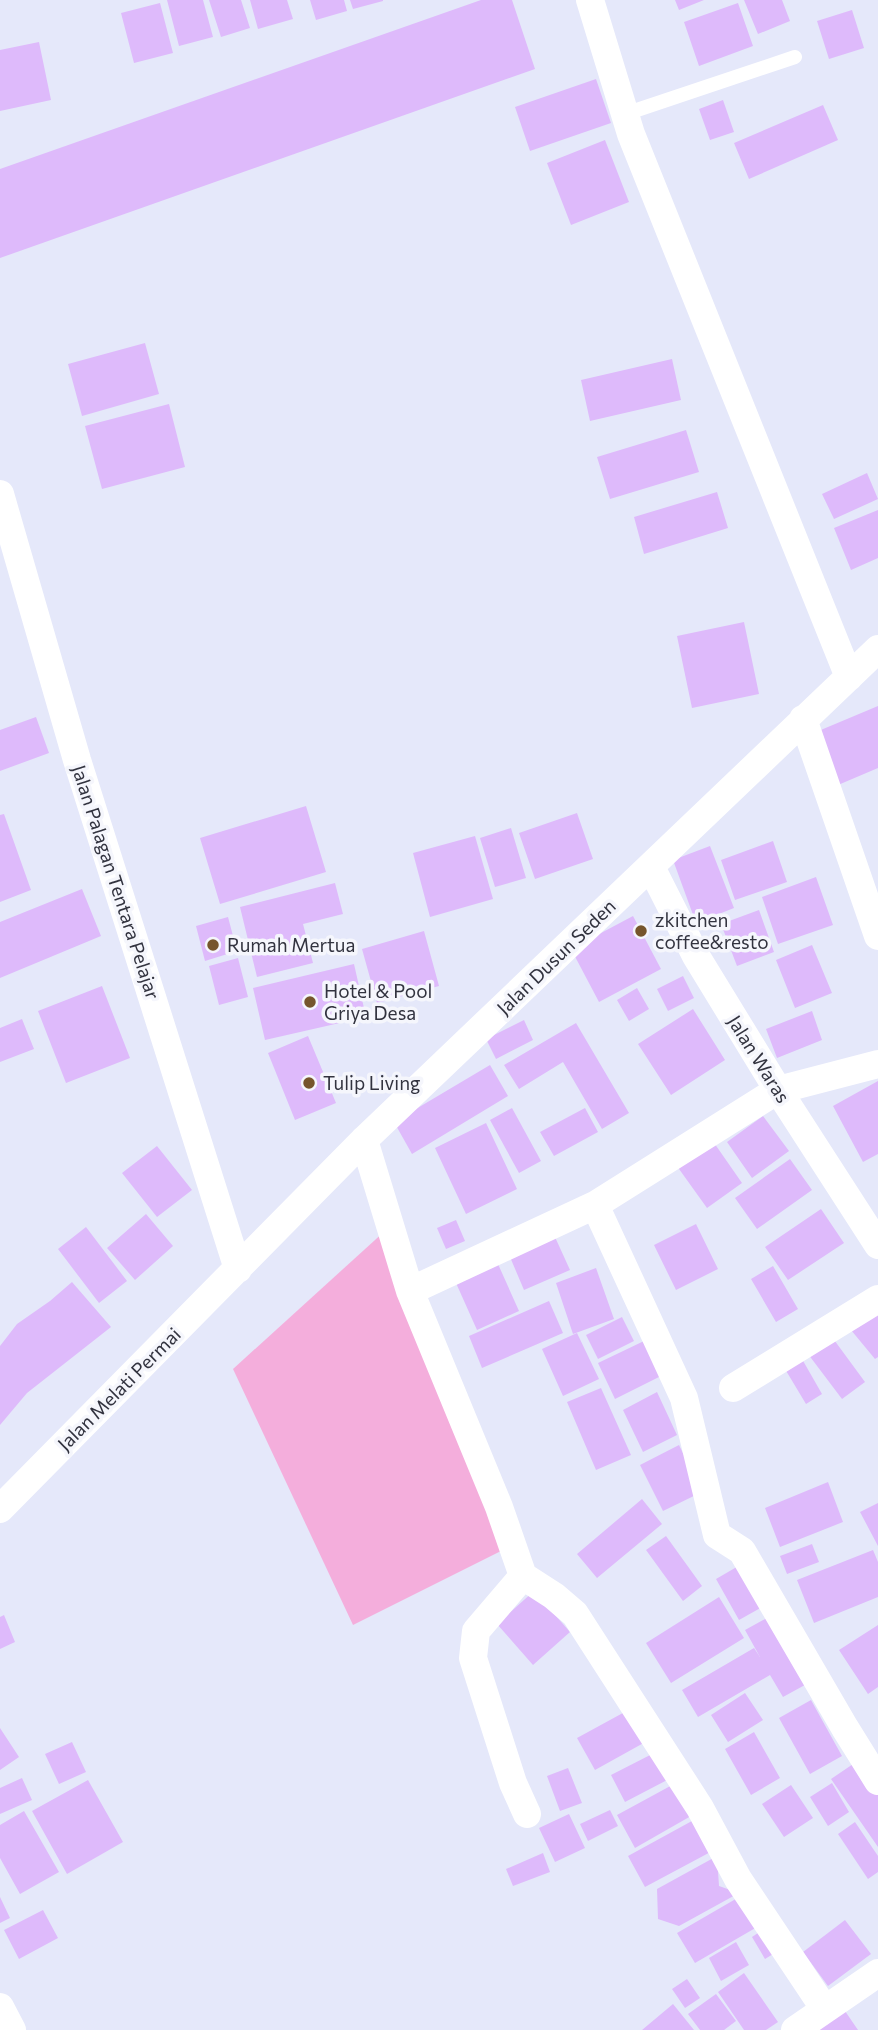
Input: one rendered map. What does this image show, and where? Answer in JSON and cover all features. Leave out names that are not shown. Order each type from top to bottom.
[{"type":"street","points":[[590,0],[636,147],[849,677]]},
{"type":"street","name":"Jalan Palagan Tentara Pelajar","points":[[3,512],[81,773],[238,1269]]},
{"type":"street","name":"Jalan Dusun Seden","points":[[238,1269],[364,1140],[878,649]]},
{"type":"street","points":[[803,719],[878,936]]},
{"type":"street","name":"Jalan Waras","points":[[651,867],[696,956],[878,1245]]},
{"type":"street","points":[[410,1291],[595,1205],[778,1090],[878,1064]]},
{"type":"street","points":[[364,1140],[410,1291],[499,1507],[523,1576],[554,1596],[575,1614],[700,1808],[738,1879],[824,2008]]},
{"type":"street","points":[[595,1205],[684,1398],[717,1535],[742,1551],[878,1781]]},
{"type":"street","name":"Jalan Melati Permai","points":[[0,1509],[238,1269]]},
{"type":"street","points":[[733,1388],[878,1299]]},
{"type":"street","points":[[523,1576],[476,1631],[472,1658],[513,1783],[527,1814]]},
{"type":"street","points":[[795,2030],[878,1973]]},
{"type":"street","points":[[0,2007],[12,2030]]},
{"type":"lane","points":[[625,114],[795,57]]},
{"type":"shaded area","points":[[386,1230],[505,1549],[353,1625],[233,1369]]},
{"type":"building","points":[[167,0],[203,0],[213,37],[179,46]]},
{"type":"building","points":[[209,0],[241,0],[250,28],[221,37]]},
{"type":"building","points":[[250,0],[287,0],[293,19],[258,29]]},
{"type":"building","points":[[310,0],[344,0],[347,11],[316,20]]},
{"type":"building","points":[[350,0],[383,0],[383,1],[353,9]]},
{"type":"building","points":[[481,0],[512,0],[535,69],[0,258],[0,169]]},
{"type":"building","points":[[675,0],[704,0],[679,10]]},
{"type":"building","points":[[744,0],[782,0],[790,21],[758,34]]},
{"type":"building","points":[[160,3],[173,53],[134,63],[121,13]]},
{"type":"building","points":[[738,3],[753,46],[699,66],[684,22]]},
{"type":"building","points":[[852,10],[864,48],[829,59],[817,21]]},
{"type":"building","points":[[39,42],[51,100],[0,111],[0,50]]},
{"type":"building","points":[[596,79],[611,123],[530,151],[515,107]]},
{"type":"building","points":[[723,100],[734,132],[710,140],[699,109]]},
{"type":"building","points":[[823,105],[838,140],[749,179],[734,143]]},
{"type":"building","points":[[605,140],[629,202],[571,225],[547,163]]},
{"type":"building","points":[[145,343],[159,394],[82,416],[68,364]]},
{"type":"building","points":[[672,359],[681,400],[590,421],[581,380]]},
{"type":"building","points":[[169,404],[185,467],[102,489],[85,426]]},
{"type":"building","points":[[686,430],[699,472],[610,499],[597,457]]},
{"type":"building","points":[[867,473],[878,499],[834,519],[822,494]]},
{"type":"building","points":[[717,492],[728,528],[644,554],[634,517]]},
{"type":"building","points":[[878,510],[878,558],[851,570],[834,528]]},
{"type":"building","points":[[744,622],[759,694],[692,708],[677,636]]},
{"type":"building","points":[[878,706],[878,768],[838,785],[816,732]]},
{"type":"building","points":[[36,717],[49,753],[0,771],[0,730]]},
{"type":"building","points":[[306,806],[326,872],[220,904],[200,838]]},
{"type":"building","points":[[577,813],[593,859],[535,879],[519,833]]},
{"type":"building","points":[[4,814],[31,890],[0,902],[0,815]]},
{"type":"building","points":[[511,828],[526,878],[495,887],[480,838]]},
{"type":"building","points":[[475,836],[493,899],[430,917],[413,853]]},
{"type":"building","points":[[773,841],[787,882],[735,900],[721,860]]},
{"type":"building","points":[[710,846],[734,908],[696,923],[673,860]]},
{"type":"building","points":[[816,877],[833,925],[778,944],[762,897]]},
{"type":"building","points":[[335,883],[343,914],[303,924],[313,963],[257,977],[240,907]]},
{"type":"building","points":[[82,889],[101,936],[0,978],[0,922]]},
{"type":"building","points":[[759,910],[774,952],[737,966],[721,924]]},
{"type":"building","points":[[633,916],[661,969],[599,1002],[571,949]]},
{"type":"building","points":[[228,917],[237,951],[205,961],[196,926]]},
{"type":"building","points":[[424,931],[439,986],[377,1003],[362,949]]},
{"type":"building","points":[[812,945],[832,993],[795,1008],[776,960]]},
{"type":"building","points":[[238,958],[248,997],[219,1005],[209,966]]},
{"type":"building","name":"Hotel & Pool Griya Desa","points":[[354,964],[366,1017],[265,1040],[253,988]]},
{"type":"building","points":[[683,976],[694,998],[668,1011],[657,989]]},
{"type":"building","points":[[102,986],[130,1058],[66,1083],[38,1011]]},
{"type":"building","points":[[637,988],[649,1009],[629,1021],[617,1000]]},
{"type":"building","points":[[693,1009],[725,1060],[671,1095],[638,1044]]},
{"type":"building","points":[[812,1011],[822,1040],[777,1058],[766,1029]]},
{"type":"building","points":[[22,1019],[34,1049],[0,1062],[0,1028]]},
{"type":"building","points":[[524,1020],[533,1040],[496,1059],[486,1039]]},
{"type":"building","points":[[576,1023],[629,1113],[602,1129],[563,1062],[519,1089],[504,1065]]},
{"type":"building","points":[[308,1036],[336,1103],[295,1120],[268,1053]]},
{"type":"building","points":[[490,1065],[508,1096],[412,1154],[394,1122]]},
{"type":"building","points":[[878,1081],[878,1154],[863,1162],[833,1106]]},
{"type":"building","points":[[512,1108],[541,1161],[519,1173],[490,1120]]},
{"type":"building","points":[[585,1108],[598,1132],[554,1156],[540,1132]]},
{"type":"building","points":[[763,1116],[789,1151],[752,1178],[727,1142]]},
{"type":"building","points":[[486,1123],[517,1189],[466,1214],[435,1148]]},
{"type":"building","points":[[710,1137],[742,1183],[707,1208],[674,1162]]},
{"type":"building","points":[[157,1146],[192,1190],[157,1217],[122,1173]]},
{"type":"building","points":[[790,1159],[812,1190],[757,1229],[735,1198]]},
{"type":"building","points":[[821,1209],[844,1243],[788,1280],[765,1247]]},
{"type":"building","points":[[146,1214],[173,1246],[135,1280],[107,1248]]},
{"type":"building","points":[[456,1220],[465,1241],[446,1249],[437,1228]]},
{"type":"building","points":[[696,1224],[718,1269],[676,1290],[654,1245]]},
{"type":"building","points":[[86,1227],[127,1281],[99,1303],[58,1249]]},
{"type":"building","points":[[555,1237],[570,1270],[524,1290],[510,1257]]},
{"type":"building","points":[[498,1264],[519,1311],[477,1330],[456,1283]]},
{"type":"building","points":[[773,1266],[798,1309],[776,1322],[751,1279]]},
{"type":"building","points":[[596,1268],[614,1319],[573,1334],[556,1283]]},
{"type":"building","points":[[72,1282],[111,1327],[27,1393],[0,1425],[0,1346],[17,1324]]},
{"type":"building","points":[[549,1301],[563,1333],[482,1368],[469,1336]]},
{"type":"building","points":[[878,1310],[878,1357],[875,1359],[851,1330]]},
{"type":"building","points":[[622,1317],[634,1341],[598,1359],[586,1335]]},
{"type":"building","points":[[577,1333],[599,1379],[563,1396],[542,1349]]},
{"type":"building","points":[[829,1333],[865,1382],[842,1399],[805,1350]]},
{"type":"building","points":[[644,1341],[661,1376],[615,1399],[598,1363]]},
{"type":"building","points":[[802,1359],[822,1394],[806,1404],[785,1369]]},
{"type":"building","points":[[601,1388],[631,1455],[596,1470],[567,1402]]},
{"type":"building","points":[[657,1392],[677,1435],[643,1452],[623,1410]]},
{"type":"building","points":[[679,1445],[702,1492],[663,1511],[640,1465]]},
{"type":"building","points":[[828,1482],[843,1522],[780,1547],[765,1508]]},
{"type":"building","points":[[642,1499],[662,1524],[597,1578],[577,1554]]},
{"type":"building","points":[[878,1503],[878,1546],[860,1512]]},
{"type":"building","points":[[666,1536],[702,1586],[683,1601],[646,1550]]},
{"type":"building","points":[[812,1544],[819,1562],[787,1574],[780,1556]]},
{"type":"building","points":[[873,1550],[878,1562],[878,1597],[814,1623],[797,1580]]},
{"type":"building","points":[[747,1561],[771,1602],[739,1620],[716,1579]]},
{"type":"building","points":[[534,1591],[570,1632],[533,1665],[497,1624]]},
{"type":"building","points":[[719,1597],[744,1638],[671,1683],[646,1643]]},
{"type":"building","points":[[776,1613],[814,1680],[783,1697],[770,1675],[698,1717],[682,1690],[754,1648],[760,1657],[745,1630]]},
{"type":"building","points":[[4,1615],[15,1642],[0,1649],[0,1617]]},
{"type":"building","points":[[878,1625],[878,1687],[868,1694],[839,1650]]},
{"type":"building","points":[[745,1693],[763,1720],[728,1742],[711,1715]]},
{"type":"building","points":[[811,1700],[842,1756],[810,1774],[779,1718]]},
{"type":"building","points":[[632,1708],[649,1740],[595,1770],[577,1738]]},
{"type":"building","points":[[0,1728],[19,1757],[0,1770]]},
{"type":"building","points":[[754,1732],[780,1778],[751,1795],[725,1749]]},
{"type":"building","points":[[72,1742],[86,1772],[59,1784],[45,1754]]},
{"type":"building","points":[[658,1751],[671,1778],[625,1802],[611,1775]]},
{"type":"building","points":[[859,1760],[878,1788],[878,1847],[831,1779]]},
{"type":"building","points":[[568,1768],[582,1803],[560,1811],[547,1776]]},
{"type":"building","points":[[22,1778],[32,1800],[0,1814],[0,1788]]},
{"type":"building","points":[[88,1780],[123,1842],[67,1874],[32,1811]]},
{"type":"building","points":[[832,1783],[849,1812],[828,1826],[810,1797]]},
{"type":"building","points":[[674,1784],[691,1816],[635,1848],[617,1815]]},
{"type":"building","points":[[791,1785],[813,1818],[784,1837],[762,1804]]},
{"type":"building","points":[[610,1810],[618,1826],[588,1841],[580,1824]]},
{"type":"building","points":[[24,1811],[59,1872],[20,1894],[0,1858],[0,1825]]},
{"type":"building","points":[[569,1814],[585,1848],[555,1862],[539,1828]]},
{"type":"building","points":[[701,1816],[718,1848],[645,1887],[628,1856]]},
{"type":"building","points":[[855,1822],[878,1856],[878,1872],[868,1879],[838,1834]]},
{"type":"building","points":[[543,1853],[550,1872],[513,1886],[506,1869]]},
{"type":"building","points":[[717,1856],[719,1886],[739,1893],[679,1926],[658,1919],[657,1889]]},
{"type":"building","points":[[746,1893],[764,1923],[695,1963],[677,1933]]},
{"type":"building","points":[[0,1897],[10,1918],[0,1923]]},
{"type":"building","points":[[43,1910],[58,1938],[19,1959],[4,1930]]},
{"type":"building","points":[[845,1920],[871,1954],[828,1986],[803,1952]]},
{"type":"building","points":[[764,1929],[778,1951],[765,1959],[752,1937]]},
{"type":"building","points":[[736,1942],[749,1965],[721,1981],[709,1958]]},
{"type":"building","points":[[744,1973],[778,2022],[766,2030],[744,2030],[718,1992]]},
{"type":"building","points":[[687,1979],[700,1998],[685,2008],[672,1989]]},
{"type":"building","points":[[716,1994],[736,2021],[724,2030],[700,2030],[688,2014]]},
{"type":"building","points":[[673,2004],[694,2030],[642,2030]]},
{"type":"building","points":[[845,2011],[858,2030],[818,2030]]},
{"type":"place","name":"zkitchen coffee&resto","points":[[641,931]]},
{"type":"place","name":"Rumah Mertua","points":[[213,945]]},
{"type":"place","name":"Hotel & Pool Griya Desa","points":[[310,1002]]},
{"type":"place","name":"Tulip Living","points":[[309,1083]]}]
